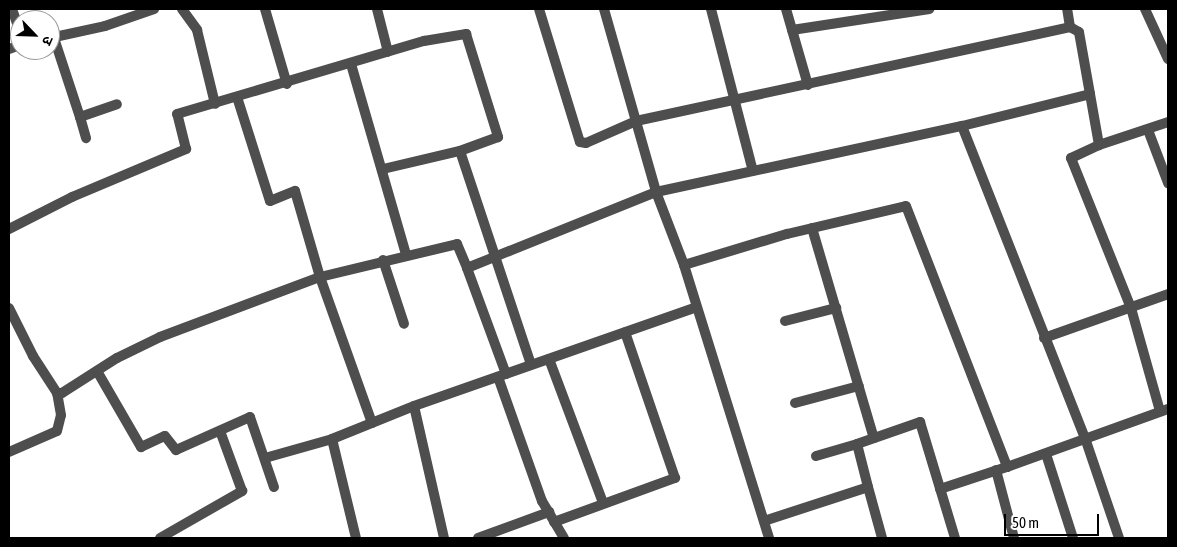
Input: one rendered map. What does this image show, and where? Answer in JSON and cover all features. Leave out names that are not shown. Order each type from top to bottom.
[{"type":"street","points":[[60,36],[105,26],[154,9]]},
{"type":"street","points":[[182,9],[197,30],[215,104]]},
{"type":"street","points":[[265,9],[287,84]]},
{"type":"street","points":[[378,9],[388,52]]},
{"type":"street","points":[[539,9],[580,142],[586,143],[636,121],[1070,27],[1079,32],[1100,144]]},
{"type":"street","points":[[604,9],[656,192],[684,265],[769,538]]},
{"type":"street","points":[[711,9],[737,100],[754,170]]},
{"type":"street","points":[[786,9],[808,85]]},
{"type":"street","points":[[792,30],[929,9]]},
{"type":"street","points":[[1067,9],[1070,27]]},
{"type":"street","points":[[1145,9],[1168,60]]},
{"type":"street","points":[[9,229],[72,197],[186,149],[176,114],[287,84],[424,41],[466,34],[498,137],[460,152],[383,169]]},
{"type":"street","points":[[60,60],[86,138]]},
{"type":"street","points":[[351,64],[383,169],[406,254]]},
{"type":"street","points":[[467,268],[495,259],[656,192],[962,126],[1090,94]]},
{"type":"street","points":[[237,98],[270,201],[295,191],[320,277],[372,423]]},
{"type":"street","points":[[80,117],[117,104]]},
{"type":"street","points":[[940,489],[1086,441],[1164,410],[1131,308],[1071,158],[1100,144],[1168,122]]},
{"type":"street","points":[[962,126],[1086,441],[1119,538]]},
{"type":"street","points":[[1148,130],[1168,183]]},
{"type":"street","points":[[460,152],[531,365]]},
{"type":"street","points":[[684,265],[812,228],[906,206],[1007,467]]},
{"type":"street","points":[[812,228],[874,438]]},
{"type":"street","points":[[57,393],[160,337],[320,277],[406,254],[457,244],[467,268],[548,512],[564,538]]},
{"type":"street","points":[[383,260],[404,324]]},
{"type":"street","points":[[1044,338],[1168,294]]},
{"type":"street","points":[[265,458],[332,439],[414,406],[696,307]]},
{"type":"street","points":[[9,308],[57,393],[61,415],[58,431],[9,452]]},
{"type":"street","points":[[785,321],[836,308]]},
{"type":"street","points":[[554,522],[674,478],[625,332]]},
{"type":"street","points":[[549,359],[603,503]]},
{"type":"street","points":[[96,371],[141,447],[165,436],[176,450],[250,417],[274,487]]},
{"type":"street","points":[[796,402],[858,386]]},
{"type":"street","points":[[414,406],[444,538]]},
{"type":"street","points":[[816,456],[920,422],[955,538]]},
{"type":"street","points":[[160,538],[242,491],[220,431]]},
{"type":"street","points":[[332,439],[356,538]]},
{"type":"street","points":[[857,444],[882,538]]},
{"type":"street","points":[[1046,454],[1073,538]]},
{"type":"street","points":[[996,470],[1014,538]]},
{"type":"street","points":[[764,521],[868,487]]},
{"type":"street","points":[[478,538],[548,512]]}]
